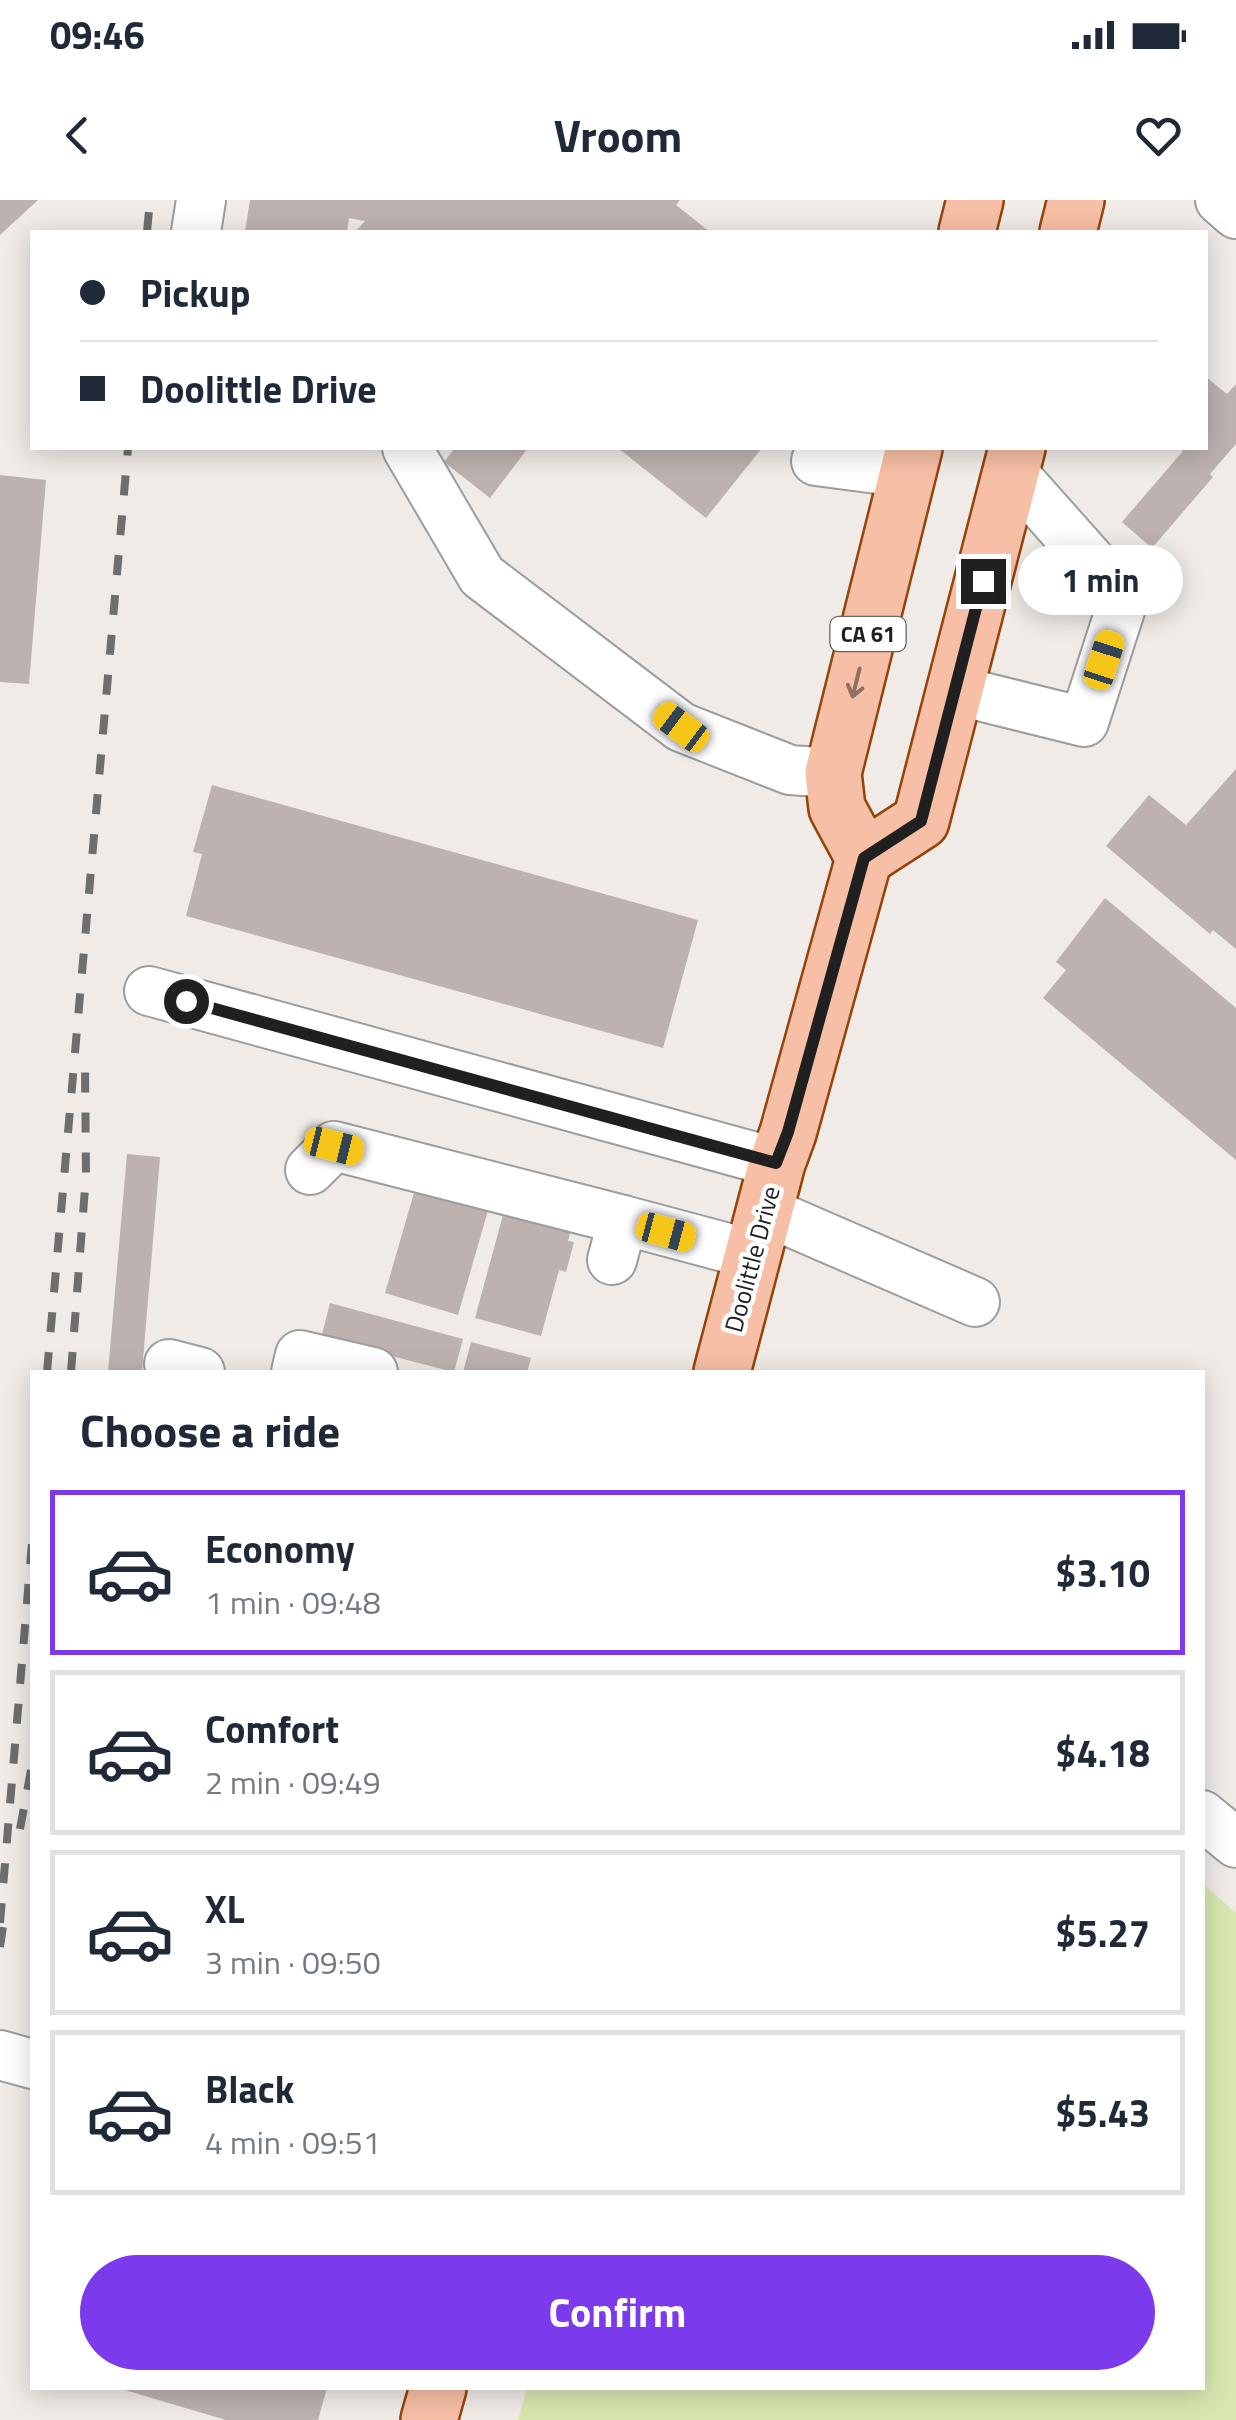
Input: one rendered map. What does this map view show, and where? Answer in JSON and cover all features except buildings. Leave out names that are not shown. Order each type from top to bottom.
[{"type":"main road","points":[[968,230],[975,200]]},
{"type":"main road","points":[[1068,230],[1076,200]]},
{"type":"main road","points":[[864,858],[921,821],[1014,459]]},
{"type":"main road","name":"CA 61","points":[[864,858],[836,808],[833,774],[911,460]]},
{"type":"main road","name":"Doolittle Drive","points":[[723,1370],[864,858]]},
{"type":"main road","points":[[429,2420],[437,2390]]},
{"type":"street","points":[[196,230],[200,200]]},
{"type":"street","points":[[1220,200],[1236,214]]},
{"type":"street","points":[[408,450],[482,576],[681,727],[790,770],[833,774]]},
{"type":"street","points":[[955,690],[1084,722],[1124,598],[1014,459]]},
{"type":"street","points":[[816,461],[911,460]]},
{"type":"street","points":[[149,991],[765,1210],[975,1302]]},
{"type":"street","points":[[310,1170],[334,1146],[541,1196],[617,1240],[765,1210]]},
{"type":"street","points":[[296,1370],[300,1355],[364,1370]]},
{"type":"street","points":[[1205,1817],[1236,1843]]},
{"type":"street","points":[[0,2054],[30,2063]]},
{"type":"green space","points":[[1205,1886],[1236,1913],[1236,2420],[518,2420],[526,2390],[1205,2390]]},
{"type":"railway","points":[[147,230],[150,200]]},
{"type":"railway","points":[[47,1370],[128,450]]},
{"type":"railway","points":[[71,1370],[86,1175],[85,1066]]},
{"type":"railway","points":[[0,1923],[30,1567]]},
{"type":"railway","points":[[20,1829],[30,1776]]},
{"type":"railway","points":[[0,1947],[5,1913]]},
{"type":"route","points":[[186,1001],[776,1163],[864,858],[921,821],[983,581]]}]
